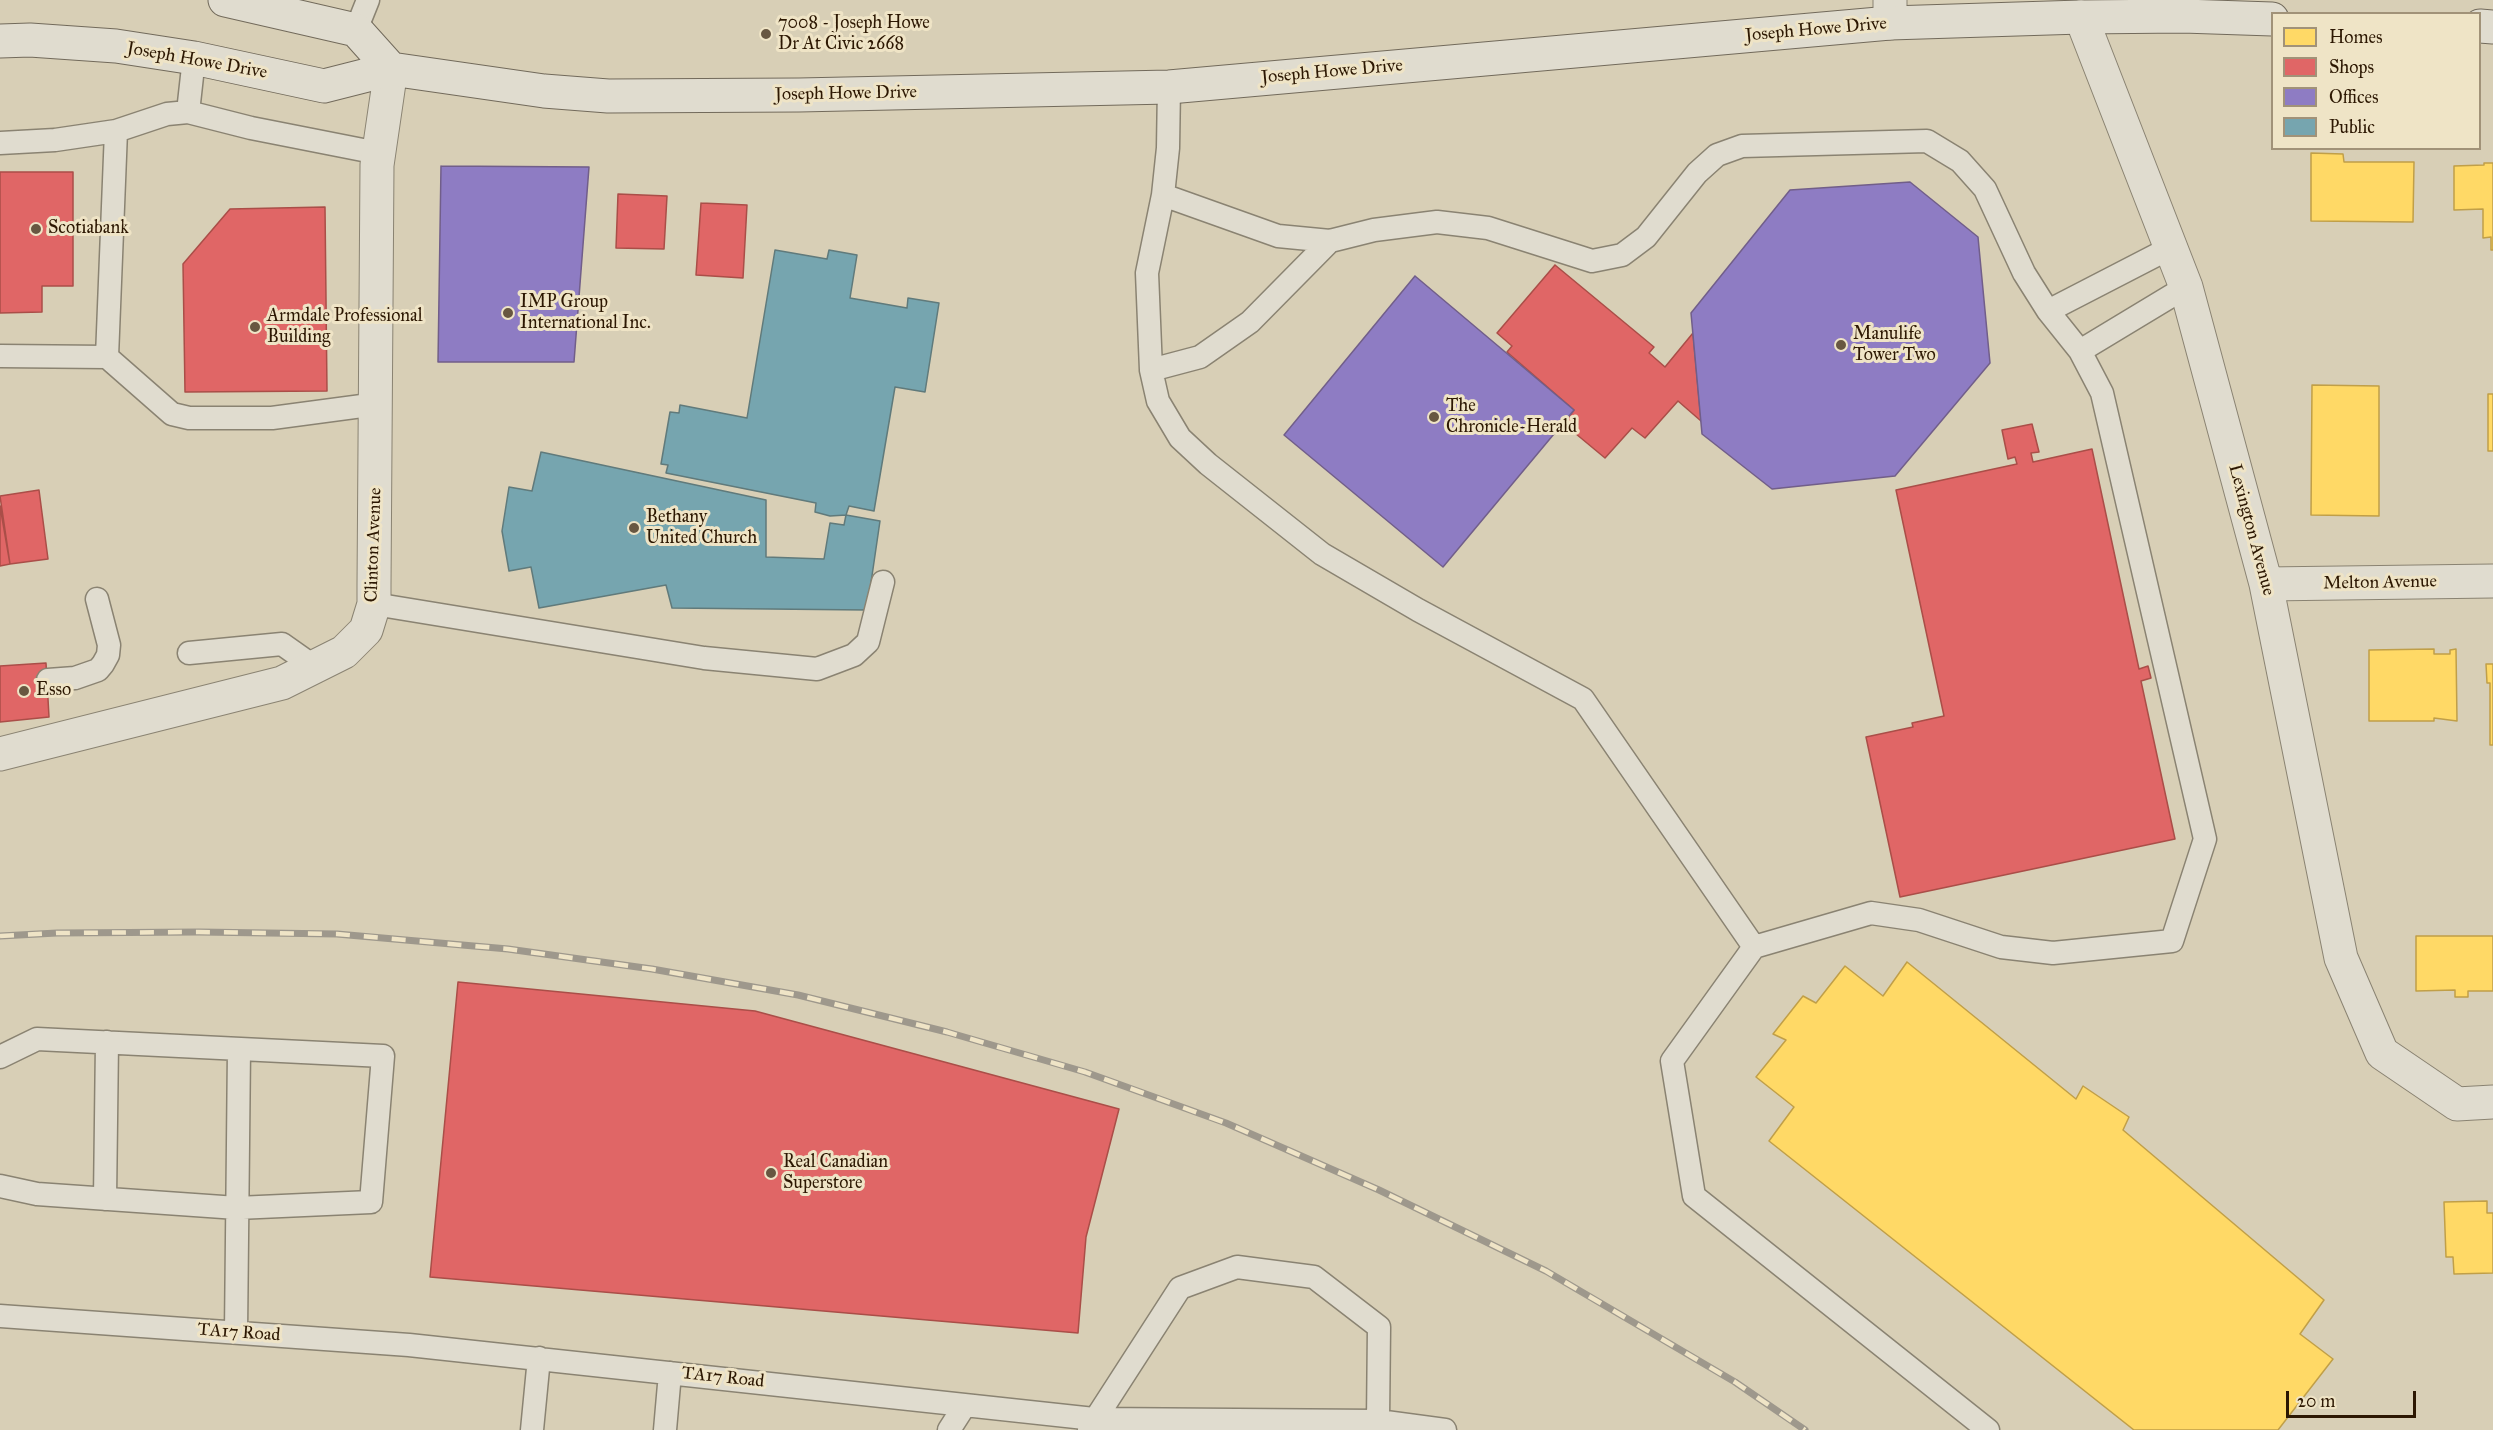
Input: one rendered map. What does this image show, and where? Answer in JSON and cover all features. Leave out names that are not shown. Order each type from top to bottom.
[{"type":"main road","points":[[225,0],[356,30],[391,69]]},
{"type":"main road","name":"Joseph Howe Drive","points":[[0,41],[30,40],[116,46],[194,58],[324,86],[391,69],[544,92],[608,96],[955,93],[1169,87],[1890,11],[2081,17],[2183,8],[2271,19]]},
{"type":"main road","name":"Lexington Avenue","points":[[2081,17],[2186,286],[2266,584],[2341,958],[2382,1053],[2457,1104],[2493,1102]]},
{"type":"main road","name":"Clinton Avenue","points":[[0,754],[282,683],[344,652],[366,630],[374,604],[378,153],[391,69]]},
{"type":"main road","name":"Melton Avenue","points":[[2266,584],[2493,581]]},
{"type":"lane","points":[[356,30],[368,0]]},
{"type":"lane","points":[[188,112],[194,58]]},
{"type":"lane","points":[[1169,87],[1168,148],[1163,195],[1147,273],[1151,370],[1158,401],[1180,438],[1208,465],[1322,554],[1418,610],[1583,699],[1754,947]]},
{"type":"lane","points":[[0,143],[55,140],[116,131],[167,114],[188,112],[251,128],[378,153]]},
{"type":"lane","points":[[107,357],[116,131]]},
{"type":"lane","points":[[1163,195],[1278,236],[1330,241],[1374,230],[1437,222],[1488,228],[1592,261],[1622,255],[1646,237],[1697,173],[1717,155],[1742,146],[1927,141],[1960,161],[1985,189],[2024,273],[2048,311],[2080,351],[2102,393],[2205,839],[2172,941],[2053,953],[2001,947],[1919,920],[1871,913],[1754,947],[1672,1061],[1694,1196],[1988,1430]]},
{"type":"lane","points":[[1151,370],[1200,357],[1250,322],[1330,241]]},
{"type":"lane","points":[[2048,311],[2172,247]]},
{"type":"lane","points":[[2080,351],[2186,286]]},
{"type":"lane","points":[[0,356],[107,357],[172,414],[189,418],[272,417],[377,404]]},
{"type":"lane","points":[[374,604],[704,658],[817,669],[854,655],[868,642],[883,582]]},
{"type":"lane","points":[[48,680],[75,678],[98,670],[103,664],[108,655],[109,645],[97,599]]},
{"type":"lane","points":[[189,653],[282,644],[316,668]]},
{"type":"lane","points":[[0,1057],[37,1039],[383,1056],[370,1202],[237,1208],[37,1194],[0,1186]]},
{"type":"lane","points":[[105,1199],[106,1042]]},
{"type":"lane","points":[[236,1332],[239,1049]]},
{"type":"lane","points":[[1091,1424],[1180,1288],[1237,1267],[1314,1277],[1379,1327],[1375,1425]]},
{"type":"lane","name":"TA17 Road","points":[[0,1316],[409,1345],[965,1405],[1091,1424],[1375,1425],[1445,1430]]},
{"type":"lane","points":[[532,1430],[539,1359]]},
{"type":"lane","points":[[665,1430],[670,1373]]},
{"type":"lane","points":[[949,1430],[965,1405]]},
{"type":"building: Homes","points":[[2311,153],[2343,154],[2344,162],[2414,162],[2413,222],[2311,221]]},
{"type":"building: Homes","points":[[2484,163],[2493,163],[2493,250],[2491,250],[2491,237],[2483,238],[2483,209],[2454,210],[2454,166],[2484,165]]},
{"type":"building: Homes","points":[[2312,385],[2379,386],[2379,516],[2311,515]]},
{"type":"building: Homes","points":[[2488,394],[2493,394],[2493,451],[2488,451]]},
{"type":"building: Homes","points":[[2434,649],[2434,654],[2450,654],[2450,650],[2456,649],[2457,721],[2434,718],[2434,721],[2369,721],[2369,650]]},
{"type":"building: Homes","points":[[2486,664],[2493,664],[2493,745],[2490,745],[2490,683],[2487,683]]},
{"type":"building: Homes","points":[[2416,936],[2493,936],[2493,991],[2468,991],[2468,997],[2455,997],[2455,990],[2416,991]]},
{"type":"building: Homes","points":[[1907,962],[2076,1099],[2083,1086],[2129,1117],[2123,1130],[2324,1300],[2300,1334],[2333,1359],[2278,1430],[2134,1430],[1769,1141],[1794,1107],[1756,1077],[1786,1040],[1773,1034],[1803,996],[1816,1003],[1845,966],[1883,996]]},
{"type":"building: Homes","points":[[2487,1201],[2487,1213],[2493,1213],[2493,1273],[2454,1274],[2453,1257],[2446,1257],[2444,1202]]},
{"type":"building: Shops","name":"Scotiabank","points":[[0,172],[73,172],[73,286],[42,286],[42,312],[0,313]]},
{"type":"building: Shops","points":[[618,194],[667,196],[664,249],[616,248]]},
{"type":"building: Shops","points":[[701,203],[747,205],[743,278],[696,275]]},
{"type":"building: Shops","name":"Armdale Professional Building","points":[[325,207],[327,391],[185,392],[183,264],[230,209]]},
{"type":"building: Shops","points":[[1555,265],[1654,347],[1649,353],[1665,367],[1693,333],[1701,421],[1678,401],[1645,438],[1632,428],[1605,458],[1564,424],[1574,410],[1507,352],[1512,346],[1497,333]]},
{"type":"building: Shops","points":[[2032,424],[2039,452],[2031,453],[2033,462],[2092,449],[2139,669],[2148,666],[2151,678],[2141,681],[2175,839],[1900,897],[1866,737],[1913,727],[1912,723],[1944,716],[1896,490],[2017,464],[2015,457],[2008,459],[2002,430]]},
{"type":"building: Shops","points":[[39,490],[48,559],[10,564],[0,496]]},
{"type":"building: Shops","points":[[0,506],[10,564],[0,566]]},
{"type":"building: Shops","name":"Esso","points":[[46,663],[49,717],[0,722],[0,666]]},
{"type":"building: Shops","name":"Real Canadian Superstore","points":[[458,982],[755,1011],[1119,1109],[1086,1237],[1078,1333],[430,1277]]},
{"type":"building: Offices","name":"IMP Group International Inc.","points":[[441,166],[589,167],[574,362],[438,362]]},
{"type":"building: Offices","name":"Manulife Tower Two","points":[[1910,182],[1978,237],[1990,363],[1895,476],[1772,489],[1702,434],[1691,313],[1790,190]]},
{"type":"building: Offices","name":"The Chronicle-Herald","points":[[1415,276],[1574,410],[1443,567],[1284,435]]},
{"type":"building: Public","points":[[775,250],[827,259],[829,250],[857,255],[850,298],[907,308],[908,298],[939,303],[925,392],[895,387],[874,511],[849,506],[846,515],[830,516],[815,512],[816,503],[666,473],[668,465],[661,464],[670,412],[679,413],[680,405],[747,418]]},
{"type":"building: Public","name":"Bethany United Church","points":[[541,452],[766,500],[766,557],[824,559],[830,523],[844,525],[846,515],[880,521],[867,610],[672,608],[666,585],[539,608],[531,567],[509,571],[502,531],[509,487],[532,491]]},
{"type":"railway","points":[[0,936],[57,933],[199,932],[337,934],[508,949],[652,969],[798,995],[947,1032],[1085,1072],[1226,1123],[1379,1190],[1546,1271],[1735,1382],[1805,1430]]},
{"type":"place","name":"7008 - Joseph Howe Dr At Civic 2668","points":[[766,34]]},
{"type":"place","name":"Scotiabank","points":[[36,229]]},
{"type":"place","name":"IMP Group International Inc.","points":[[508,313]]},
{"type":"place","name":"Armdale Professional Building","points":[[255,327]]},
{"type":"place","name":"Manulife Tower Two","points":[[1841,345]]},
{"type":"place","name":"The Chronicle-Herald","points":[[1434,417]]},
{"type":"place","name":"Bethany United Church","points":[[634,528]]},
{"type":"place","name":"Esso","points":[[24,691]]},
{"type":"place","name":"Real Canadian Superstore","points":[[771,1173]]}]
